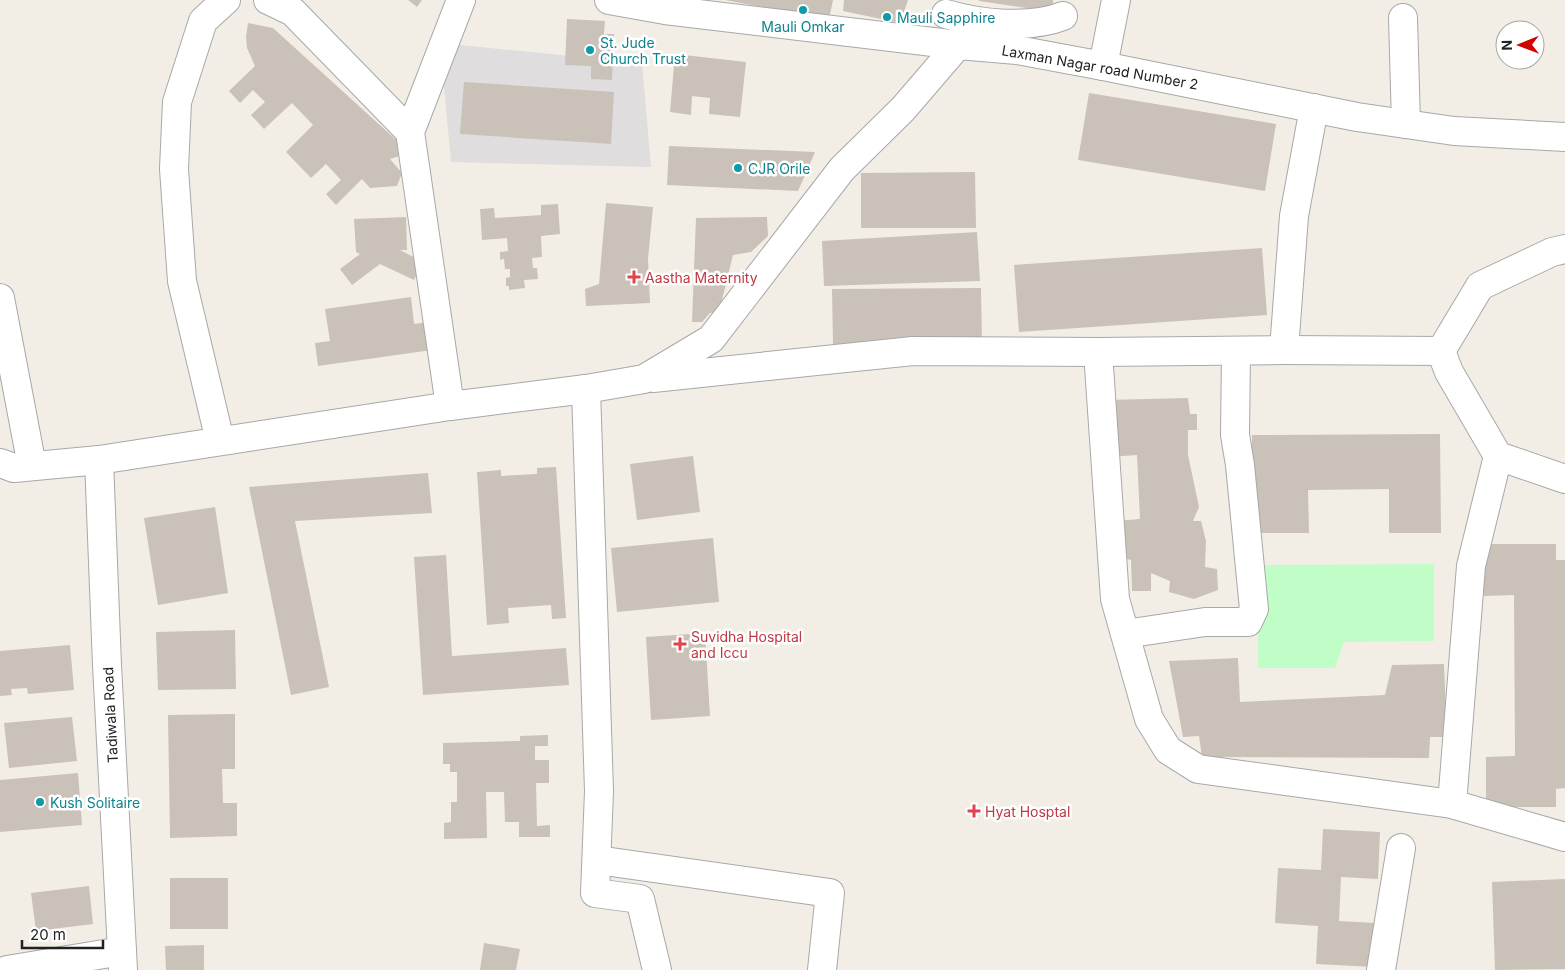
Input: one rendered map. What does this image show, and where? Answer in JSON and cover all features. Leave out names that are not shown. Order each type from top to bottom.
[{"type":"street","points":[[220,441],[182,281],[174,169],[177,102],[203,22],[226,0]]},
{"type":"street","points":[[268,0],[293,12],[410,132]]},
{"type":"street","points":[[450,406],[410,132],[461,0]]},
{"type":"street","name":"Laxman Nagar road Number 2","points":[[609,0],[665,10],[950,45],[1016,50],[1357,117],[1454,131],[1565,138]]},
{"type":"street","points":[[1103,66],[1116,0]]},
{"type":"street","points":[[644,379],[711,339],[842,169],[903,109],[950,45],[947,7]]},
{"type":"street","points":[[947,7],[964,19],[1026,24],[1043,23],[1063,8]]},
{"type":"street","points":[[1062,59],[1063,8]]},
{"type":"street","points":[[1403,18],[1406,124]]},
{"type":"street","points":[[1284,350],[1294,216],[1314,108]]},
{"type":"street","points":[[1441,351],[1480,286],[1552,252],[1565,248]]},
{"type":"street","points":[[0,298],[12,471],[99,460],[450,406],[586,389],[644,379],[913,351],[1441,351]]},
{"type":"street","points":[[1125,634],[1204,622],[1248,622],[1254,609],[1236,434],[1236,351]]},
{"type":"street","points":[[1441,351],[1449,372],[1498,456],[1565,479]]},
{"type":"street","points":[[1098,352],[1115,598],[1149,719],[1168,750],[1198,769],[1452,804],[1565,837]]},
{"type":"street","points":[[586,389],[599,791],[595,893],[640,900],[657,970]]},
{"type":"street","points":[[1452,804],[1471,566],[1498,456]]},
{"type":"street","name":"Tadiwala Road","points":[[99,460],[122,961]]},
{"type":"street","points":[[1381,970],[1401,848]]},
{"type":"street","points":[[597,860],[830,893],[822,970]]},
{"type":"street","points":[[7,970],[122,961]]},
{"type":"shaded area","points":[[440,43],[642,63],[651,167],[451,162]]},
{"type":"green space","points":[[1434,564],[1434,641],[1344,642],[1335,668],[1258,668],[1258,565]]},
{"type":"building","points":[[408,0],[422,0],[417,7]]},
{"type":"building","name":"Mauli Omkar","points":[[725,0],[833,0],[829,19]]},
{"type":"building","name":"Mauli Sapphire","points":[[844,0],[908,0],[900,23],[843,11]]},
{"type":"building","points":[[1053,0],[1053,12],[979,1]]},
{"type":"building","name":"St. Jude Church Trust","points":[[567,19],[605,21],[604,34],[614,34],[612,80],[591,79],[591,66],[565,65]]},
{"type":"building","points":[[248,23],[273,28],[403,146],[400,156],[390,159],[402,173],[397,186],[370,188],[362,179],[336,205],[326,194],[341,180],[326,164],[311,178],[286,152],[313,125],[292,103],[264,129],[251,115],[265,102],[253,90],[240,103],[229,91],[255,66],[247,48]]},
{"type":"building","points":[[675,54],[746,62],[740,117],[709,114],[710,98],[692,96],[691,115],[670,112]]},
{"type":"building","points":[[464,82],[614,92],[611,144],[460,134]]},
{"type":"building","points":[[1089,93],[1276,124],[1265,191],[1078,160]]},
{"type":"building","name":"CJR Orile","points":[[669,146],[815,152],[798,191],[667,185]]},
{"type":"building","points":[[975,172],[976,228],[861,228],[861,173]]},
{"type":"building","points":[[606,203],[653,207],[648,259],[650,303],[586,306],[585,289],[599,284]]},
{"type":"building","points":[[558,204],[560,234],[541,236],[542,257],[532,258],[533,268],[537,268],[538,279],[524,280],[525,288],[509,290],[509,286],[506,286],[506,278],[510,277],[510,269],[505,269],[504,259],[500,260],[500,252],[508,251],[507,238],[482,240],[480,209],[494,208],[495,218],[541,215],[541,205]]},
{"type":"building","points":[[406,217],[407,250],[400,250],[423,262],[414,280],[380,264],[352,285],[340,269],[360,254],[356,252],[354,219]]},
{"type":"building","points":[[767,217],[768,236],[751,252],[733,255],[719,312],[710,313],[702,322],[692,322],[696,218]]},
{"type":"building","points":[[977,232],[980,281],[824,286],[822,241]]},
{"type":"building","points":[[1262,248],[1267,315],[1019,332],[1014,265]]},
{"type":"building","points":[[981,288],[982,344],[833,345],[832,289]]},
{"type":"building","points":[[411,297],[414,324],[428,322],[432,350],[318,366],[315,343],[330,341],[325,309]]},
{"type":"building","points":[[1188,398],[1190,414],[1197,414],[1197,430],[1188,430],[1188,455],[1199,507],[1193,521],[1201,521],[1206,541],[1205,567],[1217,569],[1218,590],[1194,599],[1169,592],[1170,581],[1151,573],[1151,591],[1132,591],[1131,560],[1123,558],[1116,521],[1140,519],[1137,455],[1109,457],[1107,400]]},
{"type":"building","points":[[1440,434],[1441,533],[1389,533],[1389,489],[1308,490],[1309,533],[1252,533],[1252,435]]},
{"type":"building","points":[[693,456],[700,512],[637,520],[630,464]]},
{"type":"building","points":[[556,467],[566,618],[552,619],[551,605],[508,608],[509,623],[487,625],[477,472],[501,470],[501,476],[537,474],[537,468]]},
{"type":"building","points":[[428,473],[432,513],[295,521],[329,687],[291,695],[249,487]]},
{"type":"building","points":[[215,507],[228,593],[158,605],[144,518]]},
{"type":"building","points":[[713,538],[719,602],[617,612],[611,548]]},
{"type":"building","points":[[1484,544],[1556,544],[1556,560],[1565,560],[1565,788],[1556,789],[1556,807],[1486,807],[1486,757],[1515,756],[1514,595],[1484,596]]},
{"type":"building","points":[[446,555],[452,656],[566,648],[569,685],[423,695],[414,557]]},
{"type":"building","points":[[235,630],[236,689],[158,690],[156,632]]},
{"type":"building","points":[[705,633],[710,716],[651,720],[646,637]]},
{"type":"building","points":[[70,645],[74,690],[28,694],[27,688],[11,689],[12,695],[0,696],[0,651]]},
{"type":"building","points":[[1238,658],[1240,702],[1385,695],[1392,665],[1444,664],[1447,737],[1430,737],[1429,758],[1202,757],[1199,736],[1183,737],[1169,661]]},
{"type":"building","points":[[235,714],[235,769],[222,769],[223,803],[237,803],[237,836],[170,838],[168,715]]},
{"type":"building","points":[[72,717],[77,761],[9,768],[4,723]]},
{"type":"building","points":[[548,735],[548,746],[535,746],[535,760],[549,760],[549,783],[536,783],[537,826],[550,825],[550,837],[519,837],[519,822],[505,822],[504,792],[486,792],[487,838],[444,839],[444,823],[451,822],[451,802],[457,802],[457,772],[450,772],[450,764],[443,764],[443,743],[520,741],[520,736]]},
{"type":"building","name":"Kush Solitaire","points":[[78,773],[82,825],[0,832],[0,780]]},
{"type":"building","points":[[1323,829],[1380,832],[1378,879],[1341,877],[1339,921],[1375,923],[1373,967],[1316,964],[1318,926],[1275,923],[1278,868],[1321,870]]},
{"type":"building","points":[[170,878],[228,878],[228,929],[170,929]]},
{"type":"building","points":[[1565,879],[1565,969],[1495,970],[1492,882]]},
{"type":"building","points":[[89,886],[93,924],[36,931],[31,893]]},
{"type":"building","points":[[484,943],[520,949],[516,970],[480,970]]},
{"type":"building","points":[[204,945],[204,970],[166,970],[165,946]]},
{"type":"place","name":"Mauli Omkar","points":[[803,10]]},
{"type":"place","name":"Mauli Sapphire","points":[[887,17]]},
{"type":"place","name":"St. Jude Church Trust","points":[[590,50]]},
{"type":"place","name":"CJR Orile","points":[[738,168]]},
{"type":"place","name":"Aastha Maternity","points":[[634,277]]},
{"type":"place","name":"Suvidha Hospital and Iccu","points":[[680,644]]},
{"type":"place","name":"Kush Solitaire","points":[[40,802]]},
{"type":"place","name":"Hyat Hosptal","points":[[974,811]]}]
